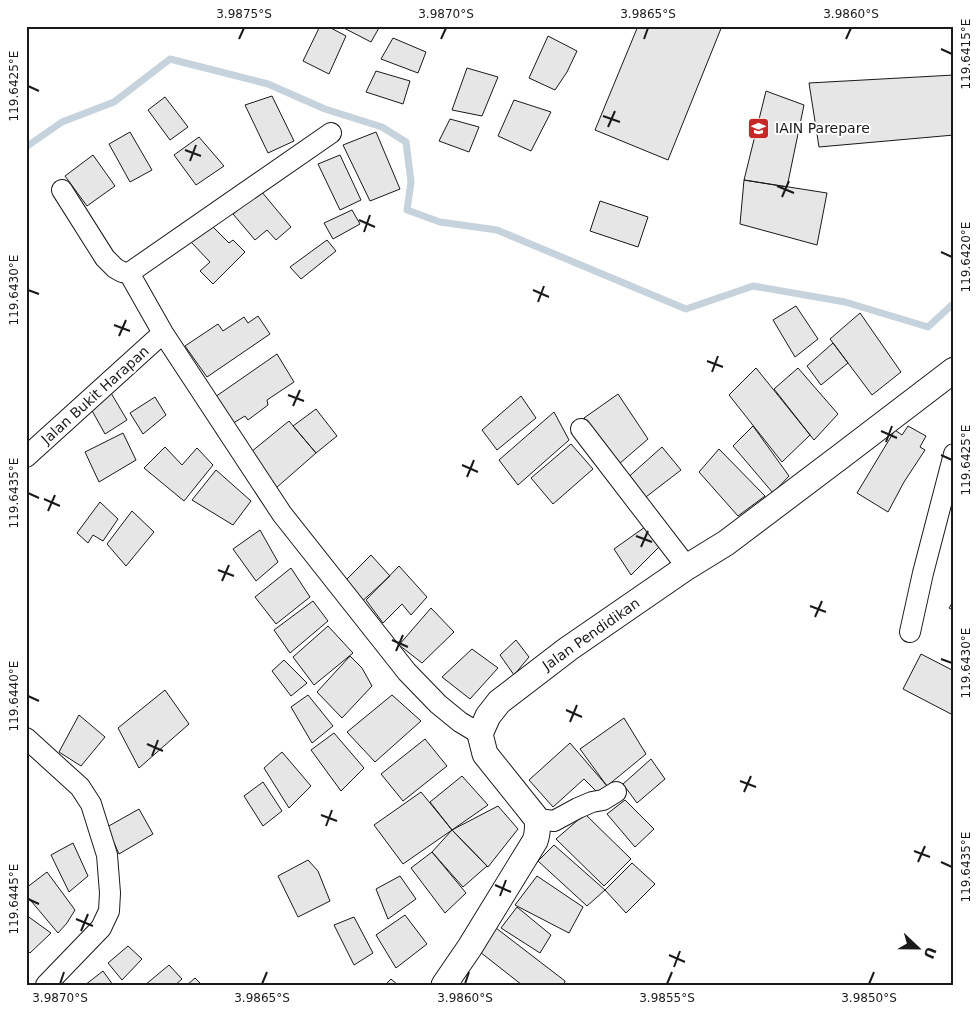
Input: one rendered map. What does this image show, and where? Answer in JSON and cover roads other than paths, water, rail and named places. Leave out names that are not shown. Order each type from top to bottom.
[{"type":"street","points":[[62,190],[105,258],[115,268],[129,273],[332,133]]},
{"type":"street","points":[[129,273],[163,333],[282,514],[407,672],[438,704],[460,722],[480,734],[485,754],[537,819],[538,826],[535,841],[470,948],[444,985]]},
{"type":"street","name":"Jalan Bukit Harapan","points":[[26,457],[163,333]]},
{"type":"street","name":"Jalan Pendidikan","points":[[480,734],[488,716],[499,702],[568,648],[687,567],[726,543],[954,370]]},
{"type":"street","points":[[581,429],[687,567]]},
{"type":"street","points":[[910,632],[923,572],[954,454]]},
{"type":"street","points":[[31,749],[80,787],[91,804],[107,855],[110,893],[109,911],[101,928],[46,985]]},
{"type":"street","points":[[537,819],[554,822],[578,808],[603,800],[616,792]]},
{"type":"waterway","points":[[26,147],[62,122],[114,102],[170,59],[268,84],[325,109],[382,127],[406,142],[411,182],[407,210],[440,222],[497,230],[686,309],[753,286],[845,302],[928,327],[954,303]]},
{"type":"place","name":"IAIN Parepare","points":[[759,128]]}]
